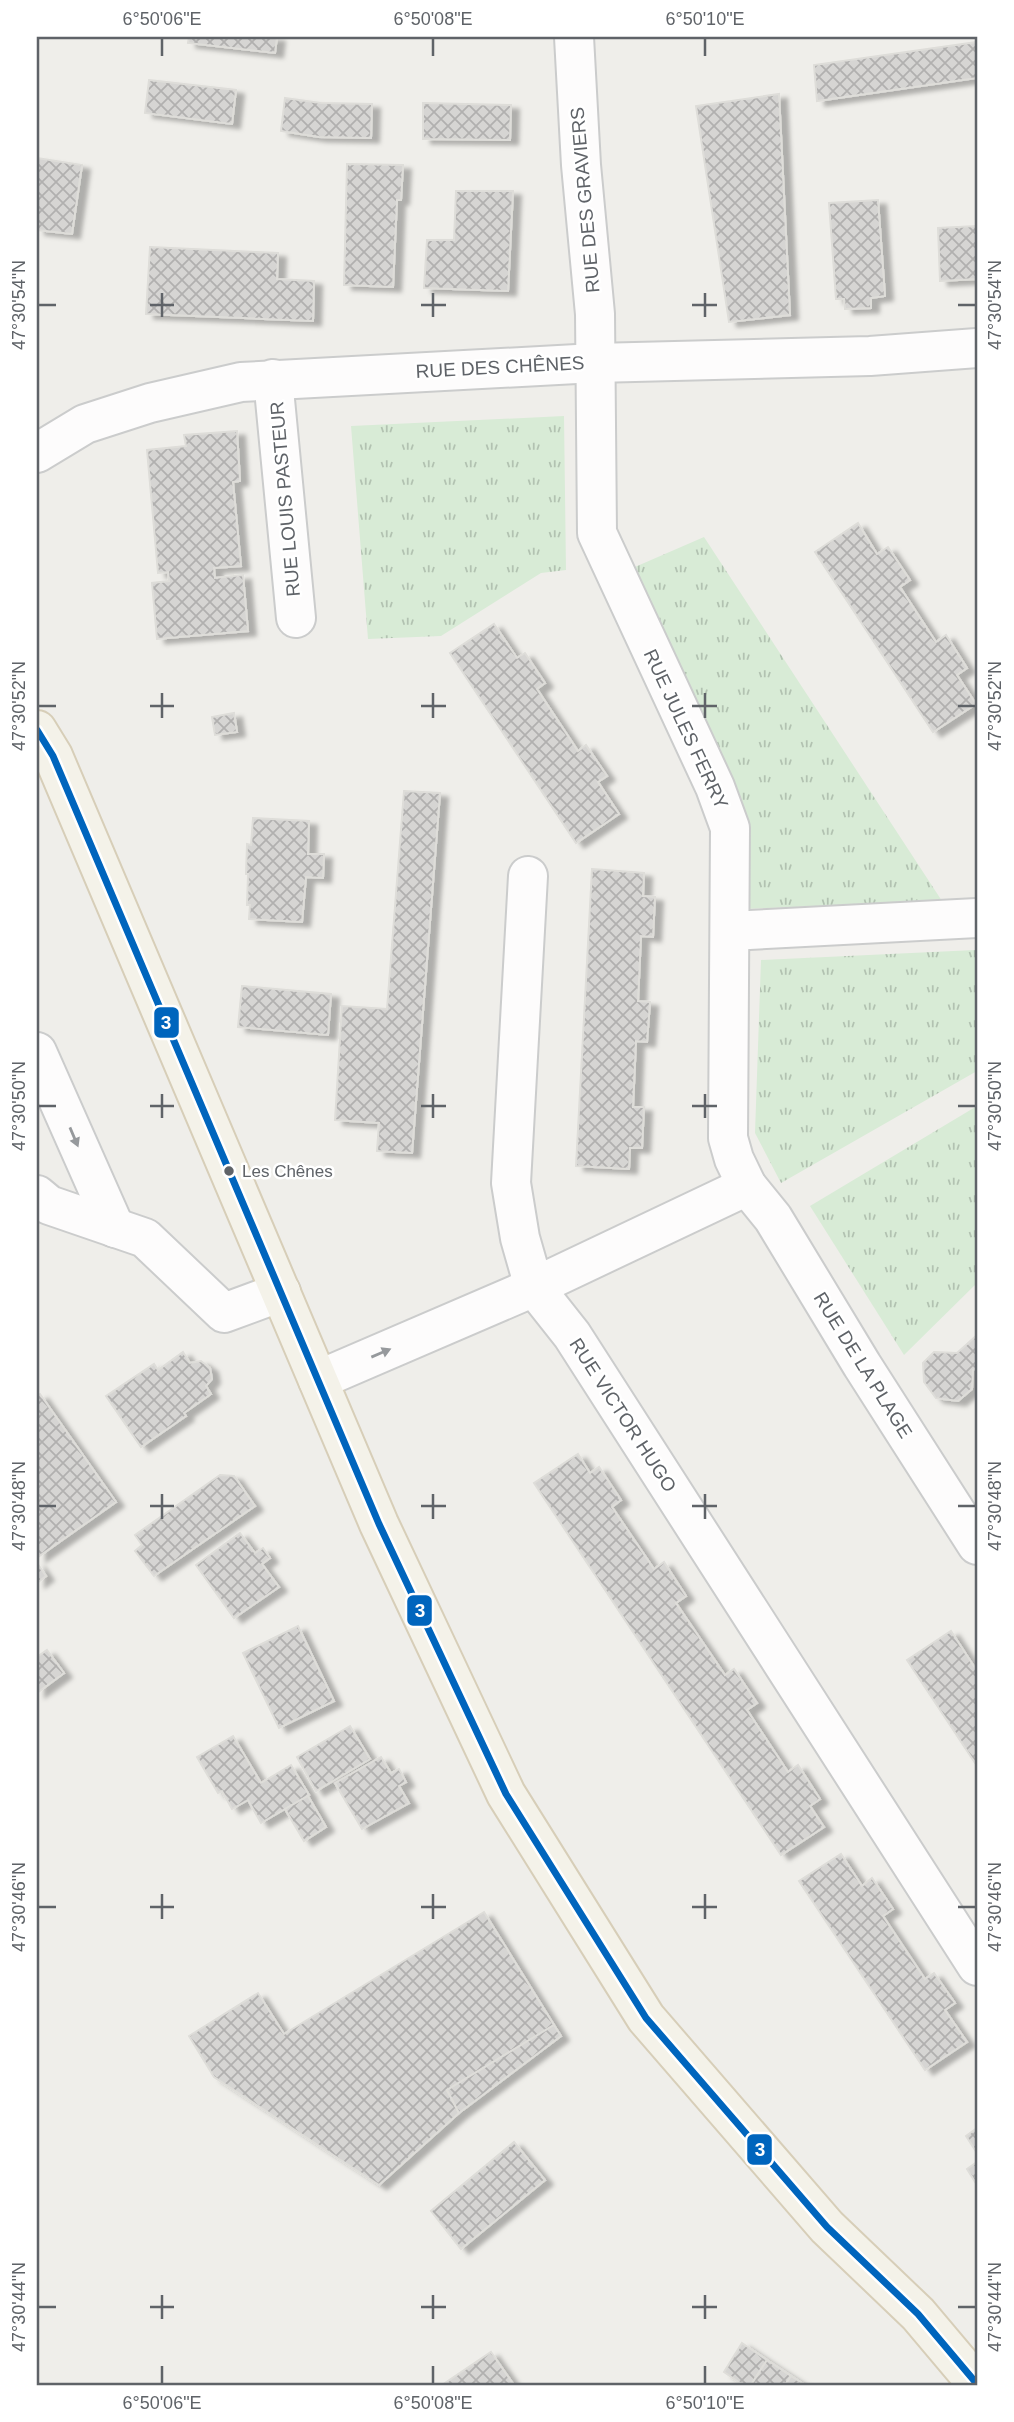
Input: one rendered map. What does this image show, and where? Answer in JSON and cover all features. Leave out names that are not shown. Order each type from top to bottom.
[{"type":"main road","points":[[37,730],[53,756],[379,1524],[506,1794],[646,2018],[827,2227],[918,2315],[977,2384]]},
{"type":"main road","points":[[918,2315],[977,2346]]},
{"type":"street","name":"RUE DES GRAVIERS","points":[[574,37],[582,164],[593,274],[595,363]]},
{"type":"street","name":"RUE DES CHÊNES","points":[[37,453],[85,424],[150,403],[241,382],[595,363],[856,356],[977,348]]},
{"type":"street","name":"RUE JULES FERRY","points":[[595,363],[597,533],[715,787],[730,828],[728,1138],[734,1159],[747,1186]]},
{"type":"street","name":"RUE LOUIS PASTEUR","points":[[273,379],[296,618]]},
{"type":"street","name":"RUE VICTOR HUGO","points":[[528,876],[511,1183],[520,1238],[534,1287],[572,1335],[977,1966]]},
{"type":"street","points":[[730,931],[977,918]]},
{"type":"street","points":[[37,1052],[115,1228]]},
{"type":"street","points":[[318,1380],[534,1287],[747,1186]]},
{"type":"street","name":"RUE DE LA PLAGE","points":[[747,1186],[773,1217],[862,1365],[977,1545]]},
{"type":"street","points":[[37,1195],[49,1205],[145,1238],[223,1313],[281,1292]]},
{"type":"green space","points":[[564,416],[566,570],[541,573],[441,636],[368,639],[351,426]]},
{"type":"green space","points":[[704,537],[942,901],[743,909],[628,570]]},
{"type":"green space","points":[[975,950],[977,1071],[781,1183],[755,1133],[761,960]]},
{"type":"green space","points":[[977,1106],[977,1283],[904,1355],[810,1206]]},
{"type":"building","points":[[189,37],[277,37],[275,53],[188,43]]},
{"type":"building","points":[[977,42],[977,78],[817,101],[814,65]]},
{"type":"building","points":[[149,80],[236,90],[232,124],[145,113]]},
{"type":"building","points":[[779,94],[790,315],[729,322],[696,106]]},
{"type":"building","points":[[285,98],[321,103],[372,104],[371,138],[319,137],[281,131]]},
{"type":"building","points":[[423,103],[511,105],[510,140],[423,139]]},
{"type":"building","points":[[37,158],[82,165],[72,234],[37,230]]},
{"type":"building","points":[[347,164],[403,165],[401,200],[397,200],[393,287],[344,285]]},
{"type":"building","points":[[456,191],[513,191],[508,291],[424,288],[427,240],[454,240]]},
{"type":"building","points":[[878,200],[885,296],[871,298],[871,308],[845,309],[844,299],[836,299],[829,203]]},
{"type":"building","points":[[977,226],[977,279],[940,281],[938,228]]},
{"type":"building","points":[[150,247],[278,253],[277,279],[314,281],[313,321],[146,314]]},
{"type":"building","points":[[237,431],[240,481],[233,482],[241,566],[214,568],[215,578],[243,575],[248,631],[157,639],[152,583],[169,581],[168,572],[158,573],[147,450],[186,446],[184,435]]},
{"type":"building","points":[[858,523],[877,554],[888,547],[910,580],[900,587],[936,642],[946,635],[967,668],[957,675],[976,704],[933,732],[815,552]]},
{"type":"building","points":[[494,624],[517,658],[525,653],[545,683],[537,689],[578,751],[586,745],[607,776],[598,782],[619,814],[576,843],[450,653]]},
{"type":"building","points":[[234,713],[237,732],[215,735],[212,717]]},
{"type":"building","points":[[404,791],[440,793],[412,1153],[377,1151],[379,1123],[335,1120],[342,1006],[387,1009]]},
{"type":"building","points":[[253,818],[309,821],[308,854],[324,854],[323,878],[306,877],[302,922],[249,919],[247,844],[251,845]]},
{"type":"building","points":[[592,869],[644,873],[643,896],[655,897],[653,937],[641,936],[638,1001],[650,1002],[647,1042],[636,1041],[633,1107],[644,1107],[642,1148],[630,1148],[629,1169],[576,1166]]},
{"type":"building","points":[[242,986],[331,994],[328,1035],[238,1027]]},
{"type":"building","points":[[976,1336],[977,1367],[973,1370],[972,1389],[958,1401],[936,1398],[924,1382],[923,1363],[934,1352],[957,1353]]},
{"type":"building","points":[[183,1352],[190,1363],[201,1361],[210,1368],[212,1379],[206,1386],[211,1394],[184,1413],[186,1416],[141,1447],[106,1396],[154,1364],[158,1370]]},
{"type":"building","points":[[40,1394],[116,1502],[38,1557],[37,1396]]},
{"type":"building","points":[[578,1454],[590,1473],[599,1467],[621,1500],[612,1507],[654,1569],[664,1562],[686,1596],[676,1603],[725,1675],[734,1669],[757,1703],[747,1710],[788,1772],[798,1765],[820,1799],[810,1806],[824,1827],[781,1855],[534,1483]]},
{"type":"building","points":[[220,1475],[234,1476],[255,1506],[154,1576],[135,1551],[142,1545],[135,1535]]},
{"type":"building","points":[[240,1533],[255,1553],[263,1548],[270,1558],[262,1564],[279,1587],[234,1618],[196,1565]]},
{"type":"building","points":[[37,1563],[46,1576],[37,1583]]},
{"type":"building","points":[[298,1626],[334,1701],[279,1728],[243,1653]]},
{"type":"building","points":[[951,1631],[977,1671],[977,1766],[907,1660]]},
{"type":"building","points":[[47,1650],[64,1673],[37,1693],[37,1657]]},
{"type":"building","points":[[350,1726],[370,1759],[316,1791],[297,1757]]},
{"type":"building","points":[[233,1736],[261,1783],[291,1765],[309,1795],[261,1823],[248,1800],[232,1809],[222,1791],[218,1793],[197,1757]]},
{"type":"building","points":[[381,1757],[391,1773],[399,1769],[406,1782],[399,1786],[409,1803],[362,1829],[335,1783]]},
{"type":"building","points":[[308,1796],[326,1827],[304,1841],[285,1809]]},
{"type":"building","points":[[841,1854],[862,1886],[872,1878],[893,1909],[883,1916],[925,1979],[934,1973],[955,2003],[945,2010],[967,2042],[925,2070],[799,1881]]},
{"type":"building","points":[[484,1912],[554,2025],[447,2090],[459,2113],[379,2185],[214,2077],[189,2036],[258,1993],[284,2034]]},
{"type":"building","points":[[554,2025],[561,2036],[459,2113],[447,2090]]},
{"type":"building","points":[[977,2128],[977,2153],[966,2136]]},
{"type":"building","points":[[514,2142],[545,2180],[461,2249],[431,2211]]},
{"type":"building","points":[[977,2162],[977,2185],[967,2169]]},
{"type":"building","points":[[742,2343],[767,2360],[751,2385],[743,2385],[724,2372]]},
{"type":"building","points":[[491,2352],[514,2385],[442,2385]]},
{"type":"building","points":[[767,2360],[791,2376],[785,2385],[751,2385]]},
{"type":"building","points":[[791,2376],[805,2385],[785,2385]]},
{"type":"transit line","name":"3","points":[[37,730],[53,756],[379,1524],[506,1794],[646,2018],[827,2227],[918,2314],[977,2384]]},
{"type":"place","name":"Les Chênes","points":[[229,1171]]}]
